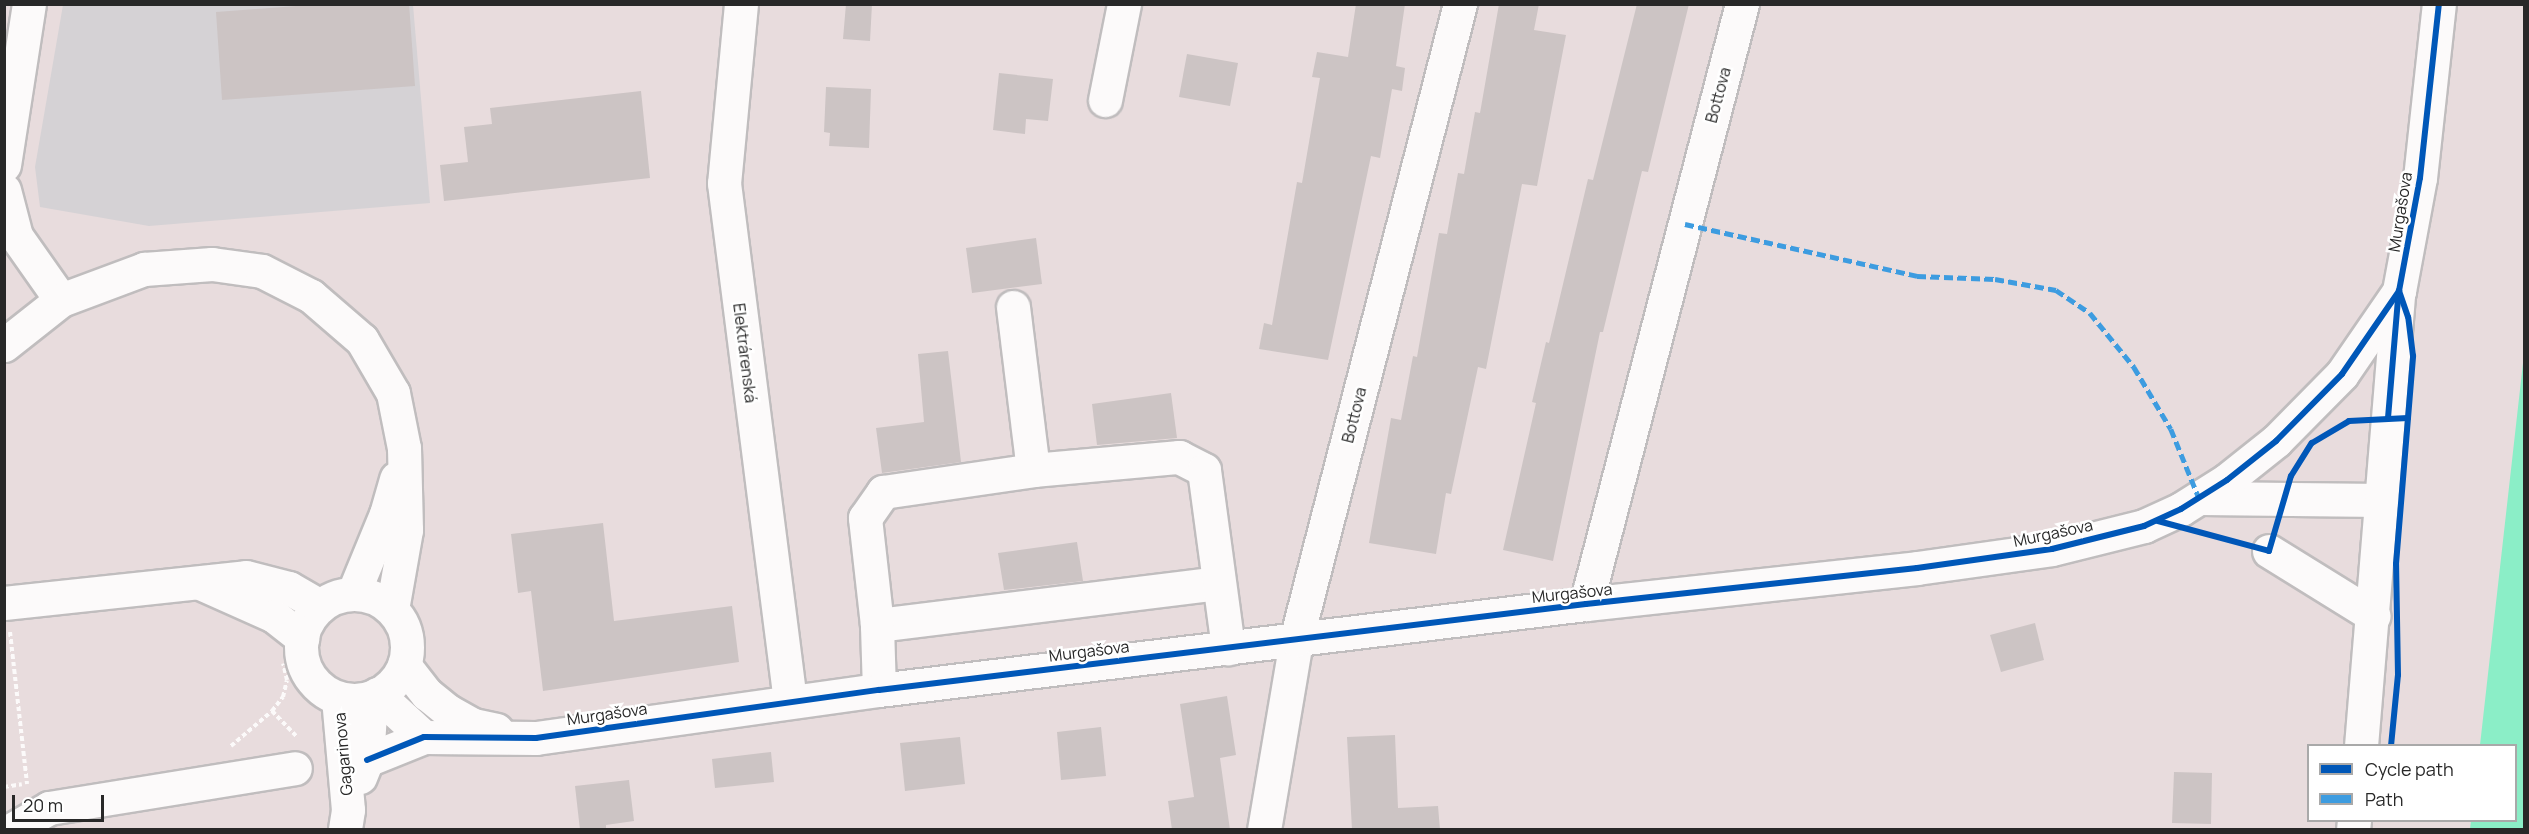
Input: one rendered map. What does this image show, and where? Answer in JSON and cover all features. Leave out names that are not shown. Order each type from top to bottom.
[{"type":"street","points":[[4,165],[29,4]]},
{"type":"street","name":"Elektrárenská","points":[[741,4],[724,183],[790,701]]},
{"type":"street","points":[[1105,100],[1124,4]]},
{"type":"street","name":"Bottova","points":[[1264,830],[1296,640],[1460,4]]},
{"type":"street","name":"Bottova","points":[[1586,603],[1742,4]]},
{"type":"street","name":"Murgašova","points":[[367,760],[423,737],[536,738],[879,690],[1586,603],[2017,555],[2144,526],[2199,498],[2250,463],[2309,410],[2370,338],[2399,291],[2420,178],[2439,4]]},
{"type":"street","points":[[4,190],[16,236],[61,300]]},
{"type":"street","points":[[4,345],[61,300],[144,269],[212,264],[262,271],[311,296],[362,340],[393,393],[404,448],[406,530],[392,609]]},
{"type":"street","points":[[2361,744],[2374,616],[2399,291]]},
{"type":"street","points":[[1013,307],[1033,470]]},
{"type":"street","points":[[353,594],[386,514],[404,448]]},
{"type":"street","points":[[879,690],[877,625],[865,518],[883,492],[1033,470],[1179,457],[1204,470],[1216,583],[1228,648]]},
{"type":"street","points":[[2199,498],[2382,500]]},
{"type":"street","points":[[2269,551],[2374,616]]},
{"type":"street","points":[[7,614],[195,581],[246,577],[289,588],[320,606]]},
{"type":"street","points":[[195,581],[274,616],[292,649],[305,668],[324,691],[338,698],[374,696],[397,678],[404,665],[406,635],[392,609],[374,598],[353,594],[320,606],[308,621],[292,649]]},
{"type":"street","points":[[877,625],[1216,583]]},
{"type":"street","name":"Murgašova","points":[[404,665],[427,694],[473,725],[536,738]]},
{"type":"street","points":[[374,696],[423,737]]},
{"type":"street","name":"Gagarinova","points":[[347,820],[367,760],[374,696]]},
{"type":"street","name":"Gagarinova","points":[[338,698],[347,820]]},
{"type":"street","points":[[4,813],[49,808],[295,768]]},
{"type":"street","points":[[11,830],[49,808]]},
{"type":"path","points":[[7,614],[27,784]]},
{"type":"path","points":[[221,754],[272,711],[283,697],[292,649]]},
{"type":"shaded area","points":[[63,5],[413,5],[430,203],[149,226],[40,207],[35,167]]},
{"type":"shaded area","points":[[2524,354],[2524,829],[2470,829],[2471,822],[2517,822],[2517,744],[2480,744]]},
{"type":"building","points":[[322,4],[409,4],[415,86],[222,100],[216,12]]},
{"type":"building","points":[[846,4],[872,4],[870,41],[843,39]]},
{"type":"building","points":[[1356,4],[1405,4],[1396,66],[1405,68],[1402,91],[1392,89],[1380,158],[1371,156],[1328,360],[1259,349],[1264,323],[1272,325],[1297,182],[1302,183],[1320,78],[1312,77],[1317,52],[1348,57]]},
{"type":"building","points":[[1499,4],[1539,4],[1534,30],[1566,35],[1537,186],[1522,184],[1486,369],[1478,367],[1451,494],[1446,493],[1436,554],[1369,543],[1391,418],[1401,420],[1413,356],[1417,357],[1439,233],[1447,234],[1458,173],[1464,174],[1475,112],[1480,113]]},
{"type":"building","points":[[1637,4],[1689,4],[1648,172],[1642,171],[1603,332],[1600,332],[1553,561],[1503,550],[1536,403],[1532,402],[1546,342],[1549,343],[1588,179],[1593,180]]},
{"type":"building","points":[[1187,54],[1238,63],[1230,106],[1179,97]]},
{"type":"building","points":[[999,73],[1053,79],[1048,121],[1026,119],[1025,134],[993,130]]},
{"type":"building","points":[[826,87],[871,89],[869,148],[829,146],[830,133],[824,132]]},
{"type":"building","points":[[641,91],[650,178],[444,201],[440,165],[468,162],[464,127],[492,124],[490,108]]},
{"type":"building","points":[[1036,238],[1042,284],[972,293],[966,248]]},
{"type":"building","points":[[948,351],[961,462],[882,473],[876,428],[924,422],[918,354]]},
{"type":"building","points":[[1171,393],[1177,438],[1097,445],[1092,404]]},
{"type":"building","points":[[603,523],[614,621],[732,606],[739,662],[543,691],[531,591],[518,593],[511,534]]},
{"type":"building","points":[[1077,542],[1083,581],[1004,590],[998,553]]},
{"type":"building","points":[[2035,623],[2044,660],[2001,672],[1990,635]]},
{"type":"building","points":[[1227,696],[1236,755],[1220,758],[1230,830],[1172,830],[1168,801],[1194,797],[1180,704]]},
{"type":"building","points":[[1101,727],[1106,776],[1061,780],[1057,732]]},
{"type":"building","points":[[1395,735],[1398,808],[1438,806],[1440,830],[1352,830],[1347,737]]},
{"type":"building","points":[[960,737],[965,784],[905,791],[900,743]]},
{"type":"building","points":[[771,752],[774,782],[715,788],[712,759]]},
{"type":"building","points":[[2174,772],[2212,773],[2211,824],[2172,823]]},
{"type":"building","points":[[629,780],[634,821],[606,825],[606,830],[580,830],[575,786]]},
{"type":"marked path","points":[[1685,224],[1917,276],[1995,279],[2056,290],[2090,313],[2134,367],[2171,429],[2199,498]]},
{"type":"cycle path","points":[[367,760],[424,737],[536,738],[879,690],[1586,604],[1917,568],[2052,549],[2144,526],[2181,509],[2227,480],[2276,441],[2342,374],[2399,291],[2420,178],[2439,4]]},
{"type":"cycle path","points":[[2391,744],[2398,675],[2396,564],[2413,356],[2408,317],[2399,291]]},
{"type":"cycle path","points":[[2388,418],[2398,298]]},
{"type":"cycle path","points":[[2158,521],[2269,551],[2291,476],[2312,443],[2349,421],[2408,418]]}]
